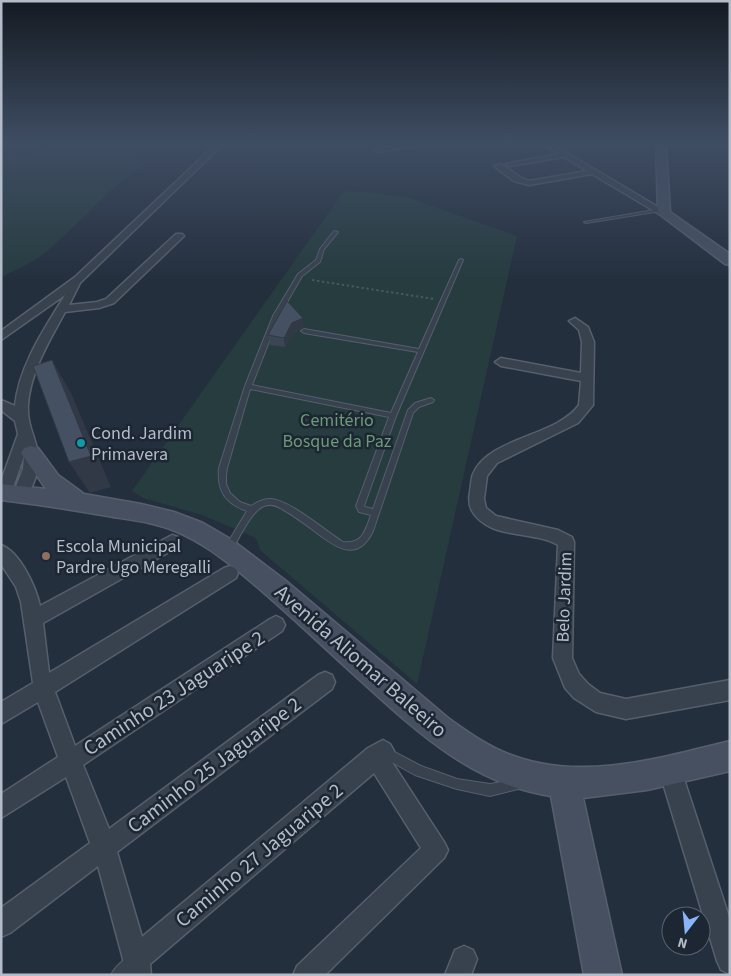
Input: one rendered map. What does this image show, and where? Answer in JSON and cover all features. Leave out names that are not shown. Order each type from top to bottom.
[{"type":"main road","points":[[662,190],[663,208]]},
{"type":"main road","points":[[646,202],[658,203],[730,261]]},
{"type":"main road","points":[[28,444],[51,480],[78,502]]},
{"type":"main road","name":"Avenida Aliomar Baleeiro","points":[[9,493],[142,513],[192,528],[228,549],[317,623],[408,705],[456,743],[491,763],[516,773],[551,780],[598,781],[670,770],[730,756]]},
{"type":"main road","points":[[551,780],[602,975]]},
{"type":"street","points":[[1,337],[79,278],[172,190]]},
{"type":"street","points":[[624,190],[646,202]]},
{"type":"street","points":[[62,309],[99,305],[110,301],[179,236]]},
{"type":"street","points":[[9,493],[29,476],[28,444],[22,419],[22,402],[30,372],[79,278]]},
{"type":"street","name":"Belo Jardim","points":[[576,321],[587,335],[586,405],[580,415],[565,424],[502,453],[485,466],[480,475],[476,499],[479,511],[492,521],[558,537],[566,542],[562,658],[572,681],[581,691],[596,702],[626,709],[730,690]]},
{"type":"street","points":[[501,362],[587,378]]},
{"type":"street","points":[[1,404],[11,409],[22,419]]},
{"type":"street","points":[[34,618],[172,542]]},
{"type":"street","points":[[1,552],[14,565],[24,582],[34,618],[44,688],[104,848],[137,967]]},
{"type":"street","points":[[1,714],[230,573]]},
{"type":"street","name":"Caminho 23 Jaguaripe 2","points":[[1,807],[276,625]]},
{"type":"street","name":"Caminho 25 Jaguaripe 2","points":[[1,924],[325,682]]},
{"type":"street","points":[[306,975],[436,850],[380,754]]},
{"type":"street","name":"Caminho 27 Jaguaripe 2","points":[[137,967],[380,754]]},
{"type":"street","points":[[670,770],[723,917],[730,961]]},
{"type":"lane","points":[[586,222],[663,208]]},
{"type":"lane","points":[[252,510],[230,500],[225,493],[221,477],[248,386],[276,316],[300,275],[318,262],[322,249],[336,232]]},
{"type":"lane","points":[[375,513],[362,510],[360,506],[393,416],[461,260]]},
{"type":"lane","points":[[304,331],[420,351]]},
{"type":"lane","points":[[248,386],[393,416]]},
{"type":"lane","points":[[228,549],[252,510],[257,505],[266,501],[281,505],[334,541],[349,547],[356,546],[366,537],[410,412],[416,405],[431,400]]},
{"type":"lane","points":[[380,754],[420,771],[458,784],[490,790],[551,780]]},
{"type":"lane","points":[[118,975],[137,967]]},
{"type":"path","points":[[312,280],[443,301]]},
{"type":"green space","points":[[1,190],[112,190],[42,255],[1,278]]},
{"type":"green space","name":"Cemitério Bosque da Paz","points":[[344,191],[368,192],[409,198],[517,236],[417,684],[260,550],[256,538],[202,515],[143,498],[132,491]]},
{"type":"building","points":[[287,301],[303,318],[292,323],[284,338],[268,335]]},
{"type":"building","points":[[52,360],[91,456],[69,462],[33,366]]},
{"type":"place","name":"Cond. Jardim Primavera","points":[[81,443]]},
{"type":"place","name":"Escola Municipal Pardre Ugo Meregalli","points":[[46,556]]}]
